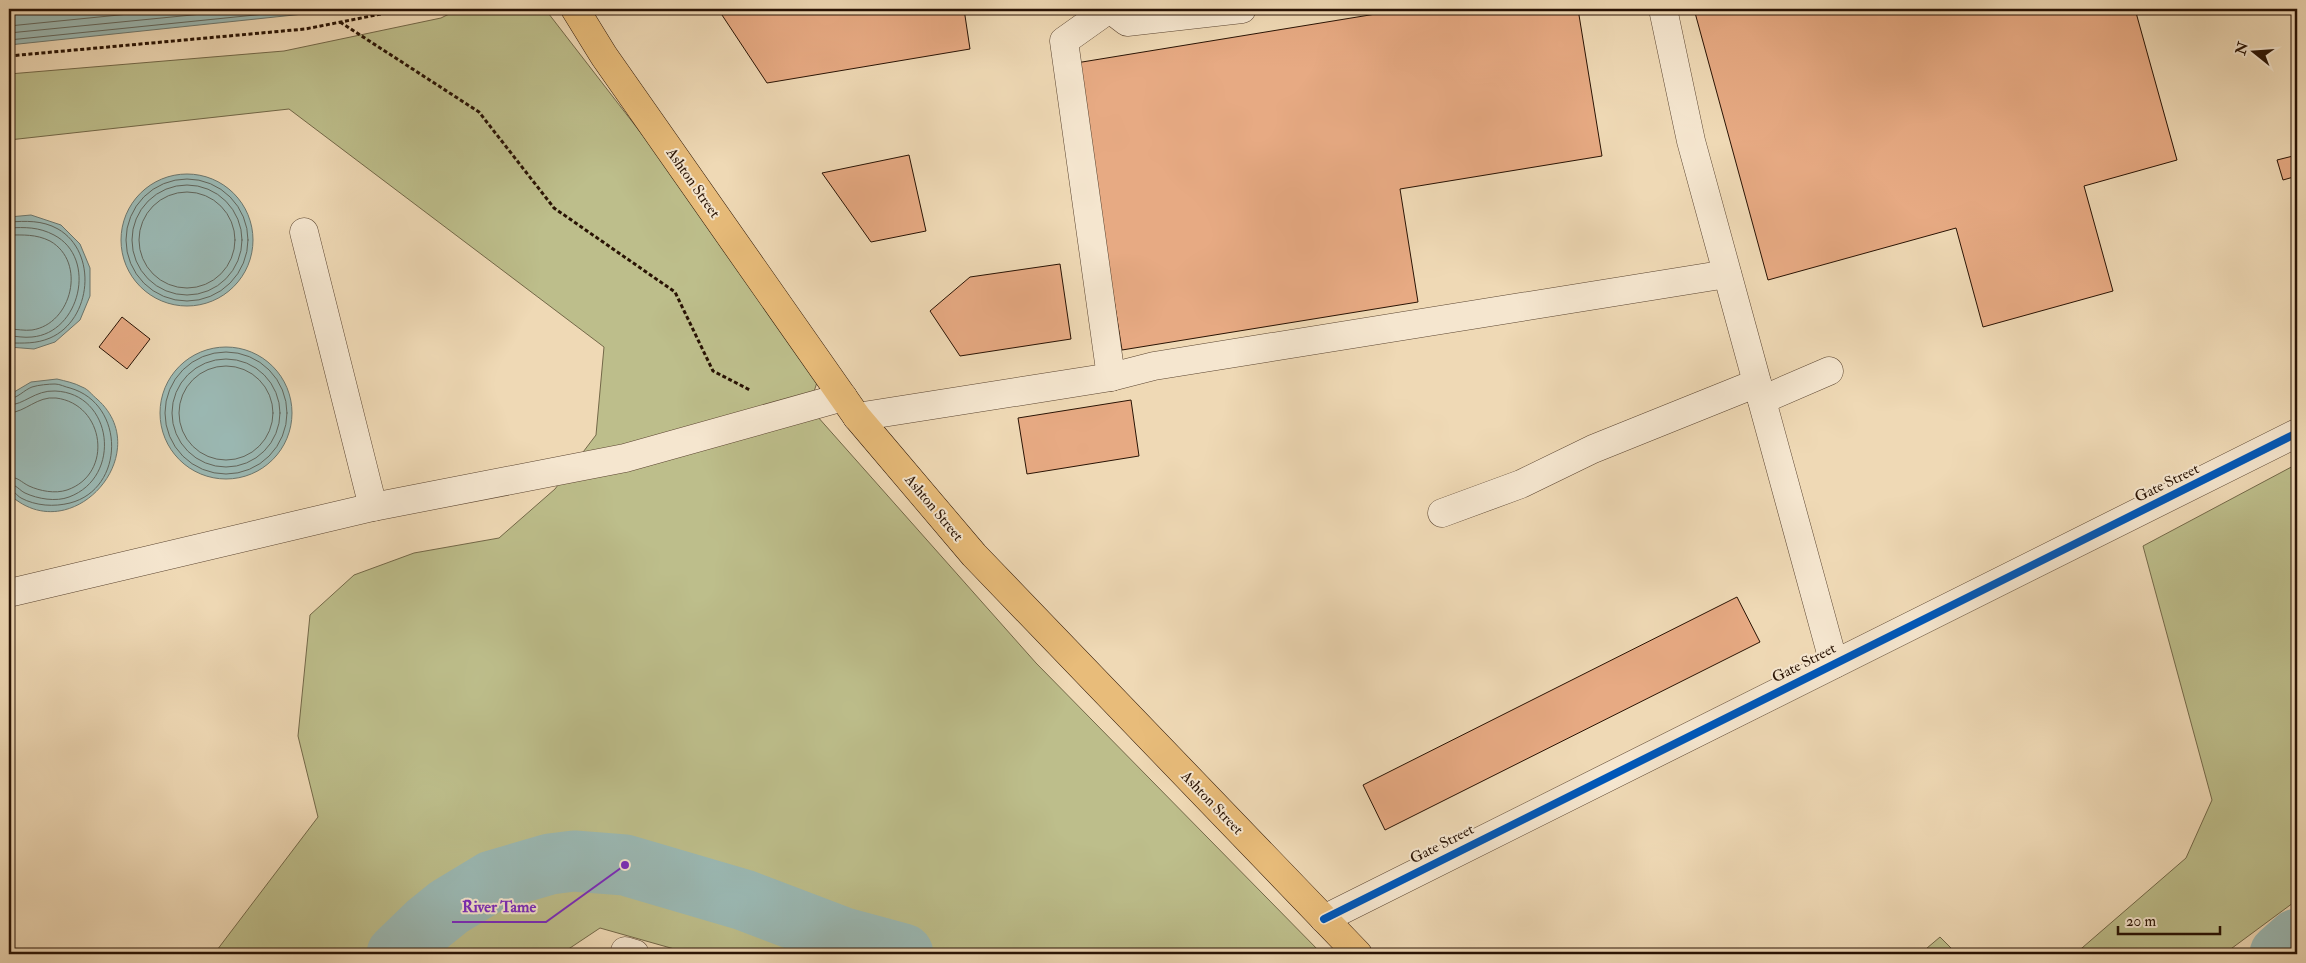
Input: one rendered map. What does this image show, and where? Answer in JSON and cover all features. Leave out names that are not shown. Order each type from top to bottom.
[{"type":"main road","name":"Ashton Street","points":[[575,9],[604,56],[850,407],[974,555],[1358,954]]},
{"type":"street","points":[[1111,377],[1064,41],[1109,9],[1127,22],[1242,9]]},
{"type":"street","points":[[1662,9],[1691,141],[1834,664]]},
{"type":"street","points":[[304,232],[373,507]]},
{"type":"street","points":[[9,592],[373,507],[625,458],[850,407],[1111,377],[1154,366],[1727,274]]},
{"type":"street","points":[[1442,513],[1521,484],[1593,449],[1760,392],[1829,371]]},
{"type":"street","name":"Gate Street","points":[[1324,919],[2297,433]]},
{"type":"street","points":[[624,954],[625,951],[635,954]]},
{"type":"path","points":[[9,56],[305,29],[407,9]]},
{"type":"path","points":[[340,22],[480,112],[554,208],[675,292],[713,372],[751,391]]},
{"type":"green space","points":[[459,9],[545,9],[822,367],[809,407],[1036,663],[1322,954],[692,954],[600,928],[561,954],[214,954],[318,817],[298,736],[310,615],[354,575],[414,553],[499,538],[555,489],[596,435],[604,347],[289,109],[9,140],[9,74],[284,51],[441,18]]},
{"type":"green space","points":[[2297,464],[2297,900],[2224,954],[2075,954],[2186,858],[2212,800],[2143,546]]},
{"type":"green space","points":[[1940,937],[1957,954],[1920,954]]},
{"type":"water","points":[[9,9],[351,9],[9,45]]},
{"type":"water","points":[[187,174],[200,175],[212,179],[234,193],[248,215],[252,227],[252,253],[248,265],[234,287],[212,301],[200,305],[187,306],[174,305],[162,301],[140,287],[126,265],[122,253],[121,240],[122,227],[126,215],[140,193],[162,179],[174,175]]},
{"type":"water","points":[[31,215],[61,225],[80,244],[90,268],[90,296],[80,320],[55,342],[34,349],[9,347],[9,217]]},
{"type":"water","points":[[226,347],[239,348],[251,352],[273,366],[287,388],[291,400],[291,426],[287,438],[273,460],[251,474],[239,478],[226,479],[213,478],[201,474],[179,460],[165,438],[161,426],[160,413],[161,400],[165,388],[179,366],[201,352],[213,348]]},
{"type":"water","points":[[57,379],[84,388],[97,399],[113,421],[118,445],[112,468],[99,488],[80,504],[57,511],[33,509],[9,494],[9,395],[31,382]]},
{"type":"building","points":[[718,9],[964,9],[970,49],[767,83]]},
{"type":"building","points":[[1387,9],[1578,9],[1602,156],[1400,189],[1418,302],[1122,350],[1076,63],[1388,12]]},
{"type":"building","points":[[1694,9],[2135,9],[2177,160],[2084,186],[2113,291],[1983,327],[1956,228],[1768,280]]},
{"type":"building","points":[[909,155],[926,231],[871,242],[822,173]]},
{"type":"building","points":[[2297,155],[2297,176],[2283,180],[2277,160]]},
{"type":"building","points":[[1060,264],[1071,339],[960,356],[930,311],[970,277]]},
{"type":"building","points":[[122,317],[150,339],[127,369],[99,347]]},
{"type":"building","points":[[1131,400],[1139,456],[1027,474],[1018,418]]},
{"type":"building","points":[[1737,597],[1760,642],[1385,830],[1363,785]]},
{"type":"waterway","points":[[397,954],[449,907],[492,881],[550,864],[574,861],[625,865],[744,900],[844,938],[903,954]]},
{"type":"waterway","points":[[2280,954],[2297,939]]},
{"type":"cycle path","points":[[1324,919],[2297,433]]},
{"type":"place","name":"River Tame","points":[[625,865]]}]
